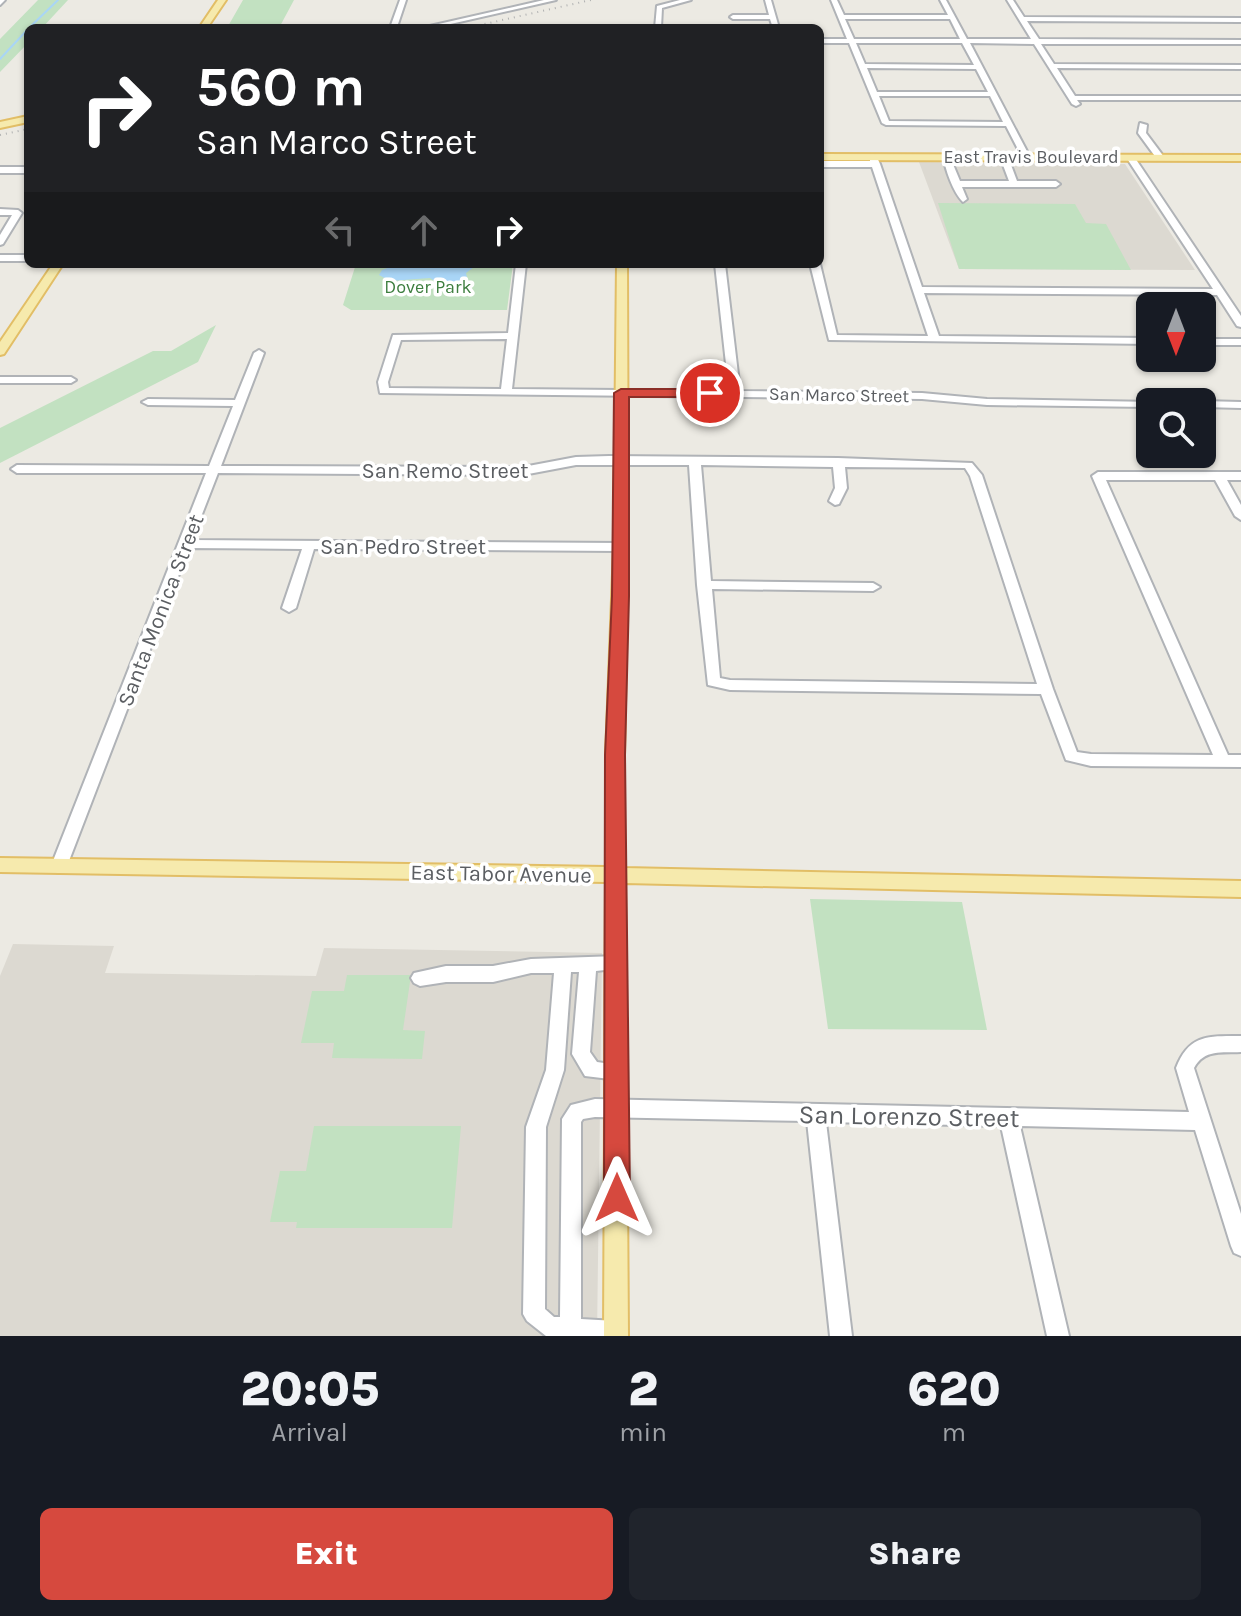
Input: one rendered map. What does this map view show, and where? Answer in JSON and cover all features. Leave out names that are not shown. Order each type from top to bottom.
[{"type":"main road","points":[[207,24],[227,1]]},
{"type":"main road","points":[[217,24],[227,1]]},
{"type":"main road","points":[[0,125],[24,120]]},
{"type":"main road","name":"East Travis Boulevard","points":[[824,157],[875,161],[946,157],[1241,158]]},
{"type":"main road","points":[[0,351],[55,268]]},
{"type":"main road","points":[[616,1334],[618,875],[615,755],[621,547],[622,268]]},
{"type":"main road","name":"East Tabor Avenue","points":[[0,865],[1241,889]]},
{"type":"street","points":[[394,24],[403,0]]},
{"type":"street","points":[[522,0],[532,4]]},
{"type":"street","points":[[442,24],[553,0]]},
{"type":"street","points":[[658,24],[659,7],[688,0]]},
{"type":"street","points":[[768,0],[775,24]]},
{"type":"street","points":[[834,0],[886,123],[1008,124]]},
{"type":"street","points":[[943,0],[1026,157]]},
{"type":"street","points":[[1010,0],[1075,102],[1241,98]]},
{"type":"street","points":[[733,17],[773,17]]},
{"type":"street","points":[[842,17],[953,17]]},
{"type":"street","points":[[1021,19],[1241,20]]},
{"type":"street","points":[[824,41],[1241,42]]},
{"type":"street","points":[[862,66],[978,67]]},
{"type":"street","points":[[1053,66],[1241,67]]},
{"type":"street","points":[[874,94],[992,94]]},
{"type":"street","points":[[1143,125],[1142,133],[1160,157]]},
{"type":"street","points":[[946,157],[963,199]]},
{"type":"street","points":[[1004,157],[1014,184]]},
{"type":"street","points":[[1130,157],[1241,324]]},
{"type":"street","points":[[875,161],[935,340]]},
{"type":"street","name":"East Travis Boulevard","points":[[824,164],[875,161]]},
{"type":"street","points":[[0,170],[24,170]]},
{"type":"street","points":[[956,184],[1056,184]]},
{"type":"street","points":[[0,212],[18,213],[0,242]]},
{"type":"street","points":[[0,258],[24,258]]},
{"type":"street","points":[[506,392],[520,268]]},
{"type":"street","points":[[720,268],[735,393]]},
{"type":"street","points":[[816,268],[833,338],[1136,341]]},
{"type":"street","points":[[917,290],[1220,292]]},
{"type":"street","name":"San Marco Street","points":[[511,336],[397,337],[383,382],[384,391],[922,396],[987,402],[1136,404]]},
{"type":"street","points":[[1216,342],[1241,342]]},
{"type":"street","name":"Santa Monica Street","points":[[59,866],[259,353]]},
{"type":"street","points":[[0,380],[71,380]]},
{"type":"street","points":[[148,402],[239,403]]},
{"type":"street","points":[[1216,404],[1241,405]]},
{"type":"street","name":"San Remo Street","points":[[17,469],[523,471],[576,461],[621,460],[968,465],[976,475],[1046,689]]},
{"type":"street","points":[[695,461],[713,681],[730,685],[1046,689],[1071,756],[1091,760],[1241,761]]},
{"type":"street","points":[[835,501],[841,495],[842,482],[838,462]]},
{"type":"street","points":[[1223,760],[1098,476],[1241,476]]},
{"type":"street","points":[[1219,476],[1241,516]]},
{"type":"street","name":"San Pedro Street","points":[[186,544],[621,547]]},
{"type":"street","points":[[289,608],[309,546]]},
{"type":"street","points":[[704,585],[873,587]]},
{"type":"street","points":[[420,978],[446,974],[493,974],[531,966],[588,967],[617,963]]},
{"type":"street","points":[[563,966],[555,1070],[536,1127],[534,1314],[550,1327],[616,1334]]},
{"type":"street","points":[[588,967],[581,1054],[592,1070],[618,1072]]},
{"type":"street","points":[[1241,1044],[1208,1045],[1195,1049],[1188,1057],[1185,1068],[1241,1246]]},
{"type":"street","name":"San Lorenzo Street","points":[[570,1330],[572,1119],[578,1111],[595,1108],[618,1111],[1200,1121]]},
{"type":"street","points":[[816,1114],[841,1336]]},
{"type":"street","points":[[1009,1119],[1058,1336]]},
{"type":"shaded area","points":[[919,162],[1125,164],[1195,270],[959,269]]},
{"type":"shaded area","points":[[13,944],[114,946],[105,973],[316,976],[324,948],[602,953],[597,1336],[0,1336],[0,976]]},
{"type":"green space","points":[[38,0],[68,0],[46,24],[24,24],[24,47],[0,72],[0,39]]},
{"type":"green space","points":[[243,0],[294,0],[281,24],[229,24]]},
{"type":"green space","points":[[938,203],[1075,204],[1086,223],[1106,224],[1131,270],[959,269]]},
{"type":"green space","name":"Dover Park","points":[[355,268],[512,268],[507,310],[351,310],[343,305]]},
{"type":"green space","points":[[216,325],[198,362],[0,463],[0,428],[153,351],[171,351]]},
{"type":"green space","points":[[810,899],[962,902],[987,1030],[828,1029]]},
{"type":"green space","points":[[347,975],[411,975],[403,1030],[425,1031],[422,1059],[332,1058],[334,1043],[301,1043],[312,991],[344,991]]},
{"type":"green space","points":[[314,1126],[461,1126],[452,1228],[296,1228],[297,1222],[270,1222],[280,1171],[306,1171]]},
{"type":"water","points":[[473,268],[466,273],[470,289],[450,291],[430,278],[390,281],[379,275],[382,270]]},
{"type":"waterway","points":[[33,24],[58,0]]},
{"type":"waterway","points":[[0,59],[24,33]]},
{"type":"railway","points":[[485,24],[591,0]]},
{"type":"railway","points":[[0,135],[24,130]]},
{"type":"route","points":[[617,1198],[618,875],[615,755],[621,393],[710,393]]}]
